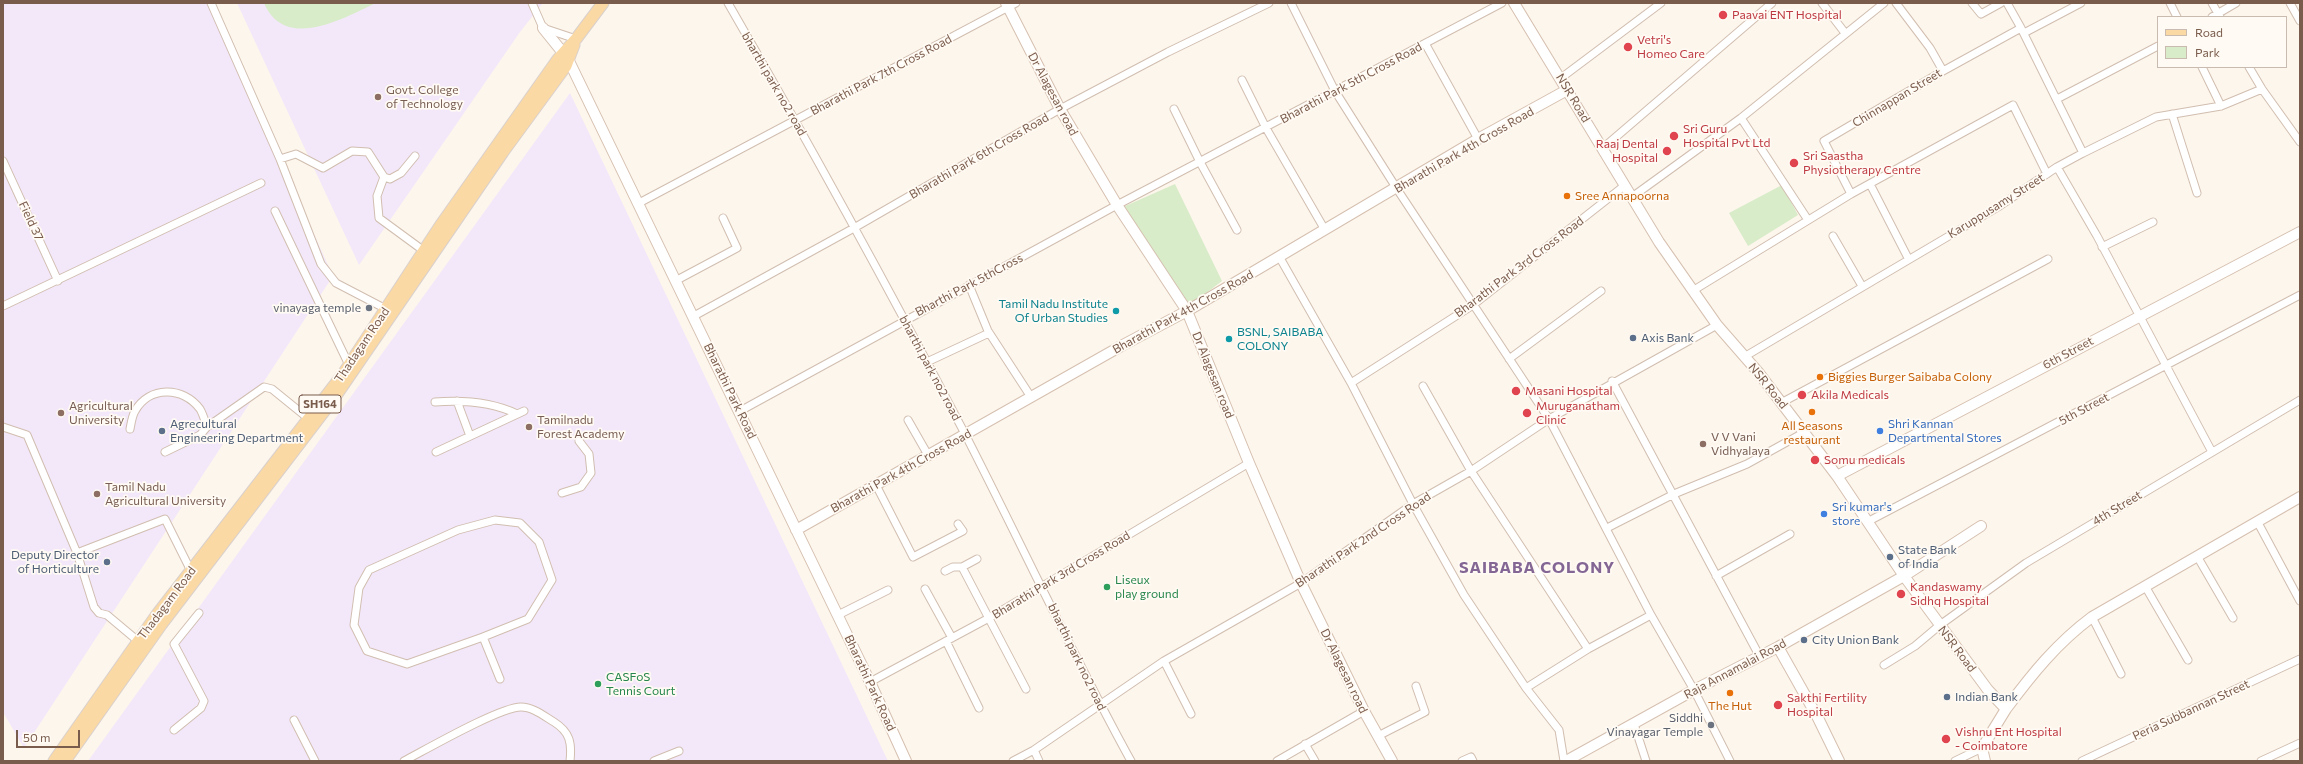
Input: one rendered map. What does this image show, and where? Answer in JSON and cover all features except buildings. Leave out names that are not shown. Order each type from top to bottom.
[{"type":"main road","name":"Thadagam Road","points":[[60,758],[138,641],[349,365],[424,250],[603,3]]},
{"type":"main road","name":"Thadagam Road","points":[[60,758],[335,397],[503,152],[566,66],[565,57]]},
{"type":"main road","points":[[44,761],[60,758]]},
{"type":"street","points":[[211,3],[280,159],[321,264],[336,283],[386,310]]},
{"type":"street","points":[[532,3],[543,28],[576,39]]},
{"type":"street","name":"bharthi park no2 road","points":[[728,3],[796,121],[927,362],[1042,586],[1100,704],[1131,761]]},
{"type":"street","name":"Bharathi Park 6th Cross Road","points":[[694,316],[854,228],[1060,110],[1168,52],[1269,3]]},
{"type":"street","points":[[1291,3],[1335,91],[1397,189],[1549,419],[1651,615],[1694,690],[1730,761]]},
{"type":"street","name":"Bharathi Park 5th Cross Road","points":[[1200,162],[1426,45],[1502,3]]},
{"type":"street","name":"NSR Road","points":[[1514,3],[1561,78],[1624,186],[1659,242],[1717,325],[1781,403],[1837,476],[1904,576],[1988,690],[2006,709]]},
{"type":"street","points":[[1561,78],[1661,3]]},
{"type":"street","points":[[1603,148],[1772,3]]},
{"type":"street","points":[[1822,3],[1845,34]]},
{"type":"street","points":[[1632,198],[1741,118],[1884,3]]},
{"type":"street","points":[[1896,3],[1930,48],[1943,70]]},
{"type":"street","points":[[1972,3],[1981,14],[2001,3]]},
{"type":"street","points":[[2007,3],[2057,99],[2083,153]]},
{"type":"street","name":"Chinnappan Street","points":[[1851,194],[1824,141],[1943,70],[2022,30],[2081,3]]},
{"type":"street","points":[[2170,3],[2176,16]]},
{"type":"street","points":[[2212,3],[2217,16],[2236,3]]},
{"type":"street","points":[[2290,3],[2300,21]]},
{"type":"street","name":"Bharathi Park 7th Cross Road","points":[[639,203],[796,121],[1010,4]]},
{"type":"street","name":"Dr Alagesan road","points":[[1010,4],[1060,110],[1117,205],[1187,311],[1249,463],[1301,583],[1364,711],[1392,761]]},
{"type":"street","name":"Bharathi Park Road","points":[[543,28],[565,57],[639,203],[838,614],[906,761]]},
{"type":"street","points":[[1426,45],[1478,139]]},
{"type":"street","points":[[2057,99],[2157,47]]},
{"type":"street","points":[[2202,68],[2221,106]]},
{"type":"street","points":[[2250,68],[2262,89],[2300,142]]},
{"type":"street","points":[[1242,80],[1266,128],[1325,230]]},
{"type":"street","name":"Karuppusamy Street","points":[[1744,357],[1908,258],[1998,207],[2057,167],[2083,153],[2156,117],[2221,106],[2262,89]]},
{"type":"street","name":"Bharathi Park 4th Cross Road","points":[[796,530],[1280,258],[1478,139],[1567,90]]},
{"type":"street","points":[[1694,290],[1851,194],[2013,105],[2047,174]]},
{"type":"street","points":[[1174,108],[1200,162],[1237,230]]},
{"type":"street","points":[[2172,114],[2197,193]]},
{"type":"street","points":[[1741,118],[1808,220]]},
{"type":"street","points":[[280,159],[296,154],[323,168],[352,151],[368,152],[384,177],[390,179],[401,173],[415,156]]},
{"type":"street","name":"Field 37","points":[[3,161],[58,281]]},
{"type":"street","name":"Bharthi Park 5thCross","points":[[740,411],[904,320],[1200,162]]},
{"type":"street","points":[[2057,167],[2102,247],[2164,366],[2212,452]]},
{"type":"street","points":[[384,177],[377,196],[379,218],[424,250]]},
{"type":"street","points":[[3,306],[261,183]]},
{"type":"street","points":[[1870,184],[1908,258]]},
{"type":"street","name":"Bharathi Park 3rd Cross Road","points":[[1351,384],[1473,305],[1624,186]]},
{"type":"street","points":[[275,211],[349,365]]},
{"type":"street","points":[[677,280],[737,248],[723,218]]},
{"type":"street","points":[[2102,247],[2153,222]]},
{"type":"street","name":"6th Street","points":[[1837,476],[2138,316],[2300,232]]},
{"type":"street","points":[[1833,236],[1862,286]]},
{"type":"street","points":[[1280,258],[1351,384],[1413,504],[1464,595],[1526,688],[1559,730],[1565,761]]},
{"type":"street","points":[[1781,403],[2048,259]]},
{"type":"street","points":[[969,285],[989,333],[1032,397]]},
{"type":"street","points":[[1509,359],[1601,291]]},
{"type":"street","name":"5th Street","points":[[1868,522],[2300,295]]},
{"type":"street","name":"Bharathi Park 2nd Cross Road","points":[[1013,761],[1034,750],[1164,661],[1301,583],[1413,504],[1471,471],[1549,419],[1612,381],[1717,325]]},
{"type":"street","points":[[927,362],[989,333]]},
{"type":"street","points":[[1612,381],[1760,656]]},
{"type":"street","points":[[1423,386],[1471,471],[1588,649]]},
{"type":"street","points":[[165,452],[200,435],[207,427],[264,387],[272,389],[308,419]]},
{"type":"street","points":[[130,429],[134,412],[145,398],[159,391],[179,393],[188,399],[200,409],[207,427]]},
{"type":"street","points":[[458,400],[470,436]]},
{"type":"street","points":[[435,402],[458,400],[505,408],[517,414]]},
{"type":"street","name":"4th Street","points":[[1884,665],[1915,646],[1940,625],[2026,563],[2300,400]]},
{"type":"street","points":[[436,452],[524,411]]},
{"type":"street","points":[[908,420],[928,455]]},
{"type":"street","points":[[3,427],[27,435],[77,553],[94,607],[99,612],[107,615],[138,641]]},
{"type":"street","points":[[1607,528],[1674,494],[1747,464],[1804,432]]},
{"type":"street","points":[[562,493],[581,487],[591,473],[589,454],[579,441]]},
{"type":"street","name":"Bharathi Park 3rd Cross Road","points":[[870,682],[989,618],[1249,463]]},
{"type":"street","points":[[876,485],[913,557],[963,531],[958,524]]},
{"type":"street","points":[[1955,761],[1982,748],[2006,709],[2039,666],[2070,634],[2092,617],[2300,497]]},
{"type":"street","points":[[77,553],[165,519],[191,571]]},
{"type":"street","points":[[495,520],[520,523],[539,542],[552,580],[528,619],[483,638],[407,664],[367,652],[354,624],[359,588],[369,570],[458,530],[495,520]]},
{"type":"street","points":[[2257,521],[2300,601]]},
{"type":"street","name":"Raja Annamalai Road","points":[[1565,761],[1694,690],[1778,647],[1904,576],[1981,526]]},
{"type":"street","points":[[1716,576],[1790,534]]},
{"type":"street","points":[[2197,556],[2233,618]]},
{"type":"street","points":[[945,571],[953,567],[962,567],[977,559]]},
{"type":"street","points":[[962,567],[1026,689]]},
{"type":"street","points":[[2145,586],[2188,660]]},
{"type":"street","points":[[925,589],[979,708]]},
{"type":"street","points":[[838,614],[888,590]]},
{"type":"street","points":[[174,730],[201,708],[204,701],[174,644],[199,613]]},
{"type":"street","points":[[1526,688],[1588,649],[1651,615]]},
{"type":"street","points":[[2092,617],[2121,674]]},
{"type":"street","points":[[483,638],[500,679]]},
{"type":"street","points":[[1778,647],[1818,718],[1839,761]]},
{"type":"street","name":"Peria Subbannan Street","points":[[2082,761],[2300,659]]},
{"type":"street","points":[[1164,661],[1191,714]]},
{"type":"street","points":[[1378,736],[1426,712],[1416,686]]},
{"type":"street","points":[[404,761],[493,716],[520,707],[534,710],[562,728],[572,745],[570,761]]},
{"type":"street","points":[[1277,761],[1364,711]]},
{"type":"street","points":[[294,720],[315,761]]},
{"type":"street","points":[[1634,724],[1646,761]]},
{"type":"street","points":[[2260,761],[2300,743]]},
{"type":"street","points":[[1305,744],[1315,761]]},
{"type":"street","points":[[1982,748],[1985,761]]},
{"type":"street","points":[[1034,750],[1039,761]]},
{"type":"street","points":[[654,761],[679,751]]},
{"type":"street","points":[[1462,761],[1471,757],[1473,761]]},
{"type":"shaded area","name":"Tamil Nadu Agricultural University","points":[[3,3],[209,3],[333,276],[24,748],[3,712]]},
{"type":"shaded area","name":"Govt. College of Technology","points":[[237,3],[543,3],[520,32],[359,265]]},
{"type":"shaded area","name":"Tamilnadu Forest Academy","points":[[570,93],[888,761],[88,761]]},
{"type":"green space","points":[[264,3],[376,3],[332,23],[316,27],[300,28],[286,26],[274,18]]},
{"type":"green space","points":[[1175,184],[1222,281],[1188,307],[1123,207]]},
{"type":"green space","points":[[1782,185],[1798,215],[1748,246],[1729,213]]},
{"type":"place","name":"Paavai ENT Hospital","points":[[1723,15]]},
{"type":"place","name":"Vetri's Homeo Care","points":[[1628,47]]},
{"type":"place","name":"Govt. College of Technology","points":[[378,97]]},
{"type":"place","name":"Sri Guru Hospital Pvt Ltd","points":[[1674,136]]},
{"type":"place","name":"Raaj Dental Hospital","points":[[1667,151]]},
{"type":"place","name":"Sri Saastha Physiotherapy Centre","points":[[1794,163]]},
{"type":"place","name":"Sree Annapoorna","points":[[1567,196]]},
{"type":"place","name":"vinayaga temple","points":[[369,308]]},
{"type":"place","name":"Tamil Nadu Institute Of Urban Studies","points":[[1116,311]]},
{"type":"place","name":"Axis Bank","points":[[1633,338]]},
{"type":"place","name":"BSNL, SAIBABA COLONY","points":[[1229,339]]},
{"type":"place","name":"Biggies Burger Saibaba Colony","points":[[1820,377]]},
{"type":"place","name":"Masani Hospital","points":[[1516,391]]},
{"type":"place","name":"Akila Medicals","points":[[1802,395]]},
{"type":"place","name":"All Seasons restaurant","points":[[1812,412]]},
{"type":"place","name":"Agricultural University","points":[[61,413]]},
{"type":"place","name":"Muruganatham Clinic","points":[[1527,413]]},
{"type":"place","name":"Tamilnadu Forest Academy","points":[[529,427]]},
{"type":"place","name":"Agrecultural Engineering Department","points":[[162,431]]},
{"type":"place","name":"Shri Kannan Departmental Stores","points":[[1880,431]]},
{"type":"place","name":"V V Vani Vidhyalaya","points":[[1703,444]]},
{"type":"place","name":"Somu medicals","points":[[1815,460]]},
{"type":"place","name":"Tamil Nadu Agricultural University","points":[[97,494]]},
{"type":"place","name":"Sri kumar's store","points":[[1824,514]]},
{"type":"place","name":"State Bank of India","points":[[1890,557]]},
{"type":"place","name":"Deputy Director of Horticulture","points":[[107,562]]},
{"type":"place","name":"Liseux play ground","points":[[1107,587]]},
{"type":"place","name":"Kandaswamy Sidhq Hospital","points":[[1901,594]]},
{"type":"place","name":"City Union Bank","points":[[1804,640]]},
{"type":"place","name":"CASFoS Tennis Court","points":[[598,684]]},
{"type":"place","name":"The Hut","points":[[1730,693]]},
{"type":"place","name":"Indian Bank","points":[[1947,697]]},
{"type":"place","name":"Sakthi Fertility Hospital","points":[[1778,705]]},
{"type":"place","name":"Siddhi Vinayagar Temple","points":[[1711,725]]},
{"type":"place","name":"Vishnu Ent Hospital - Coimbatore","points":[[1946,739]]},
{"type":"district","name":"SAIBABA COLONY","points":[[1537,568]]}]
